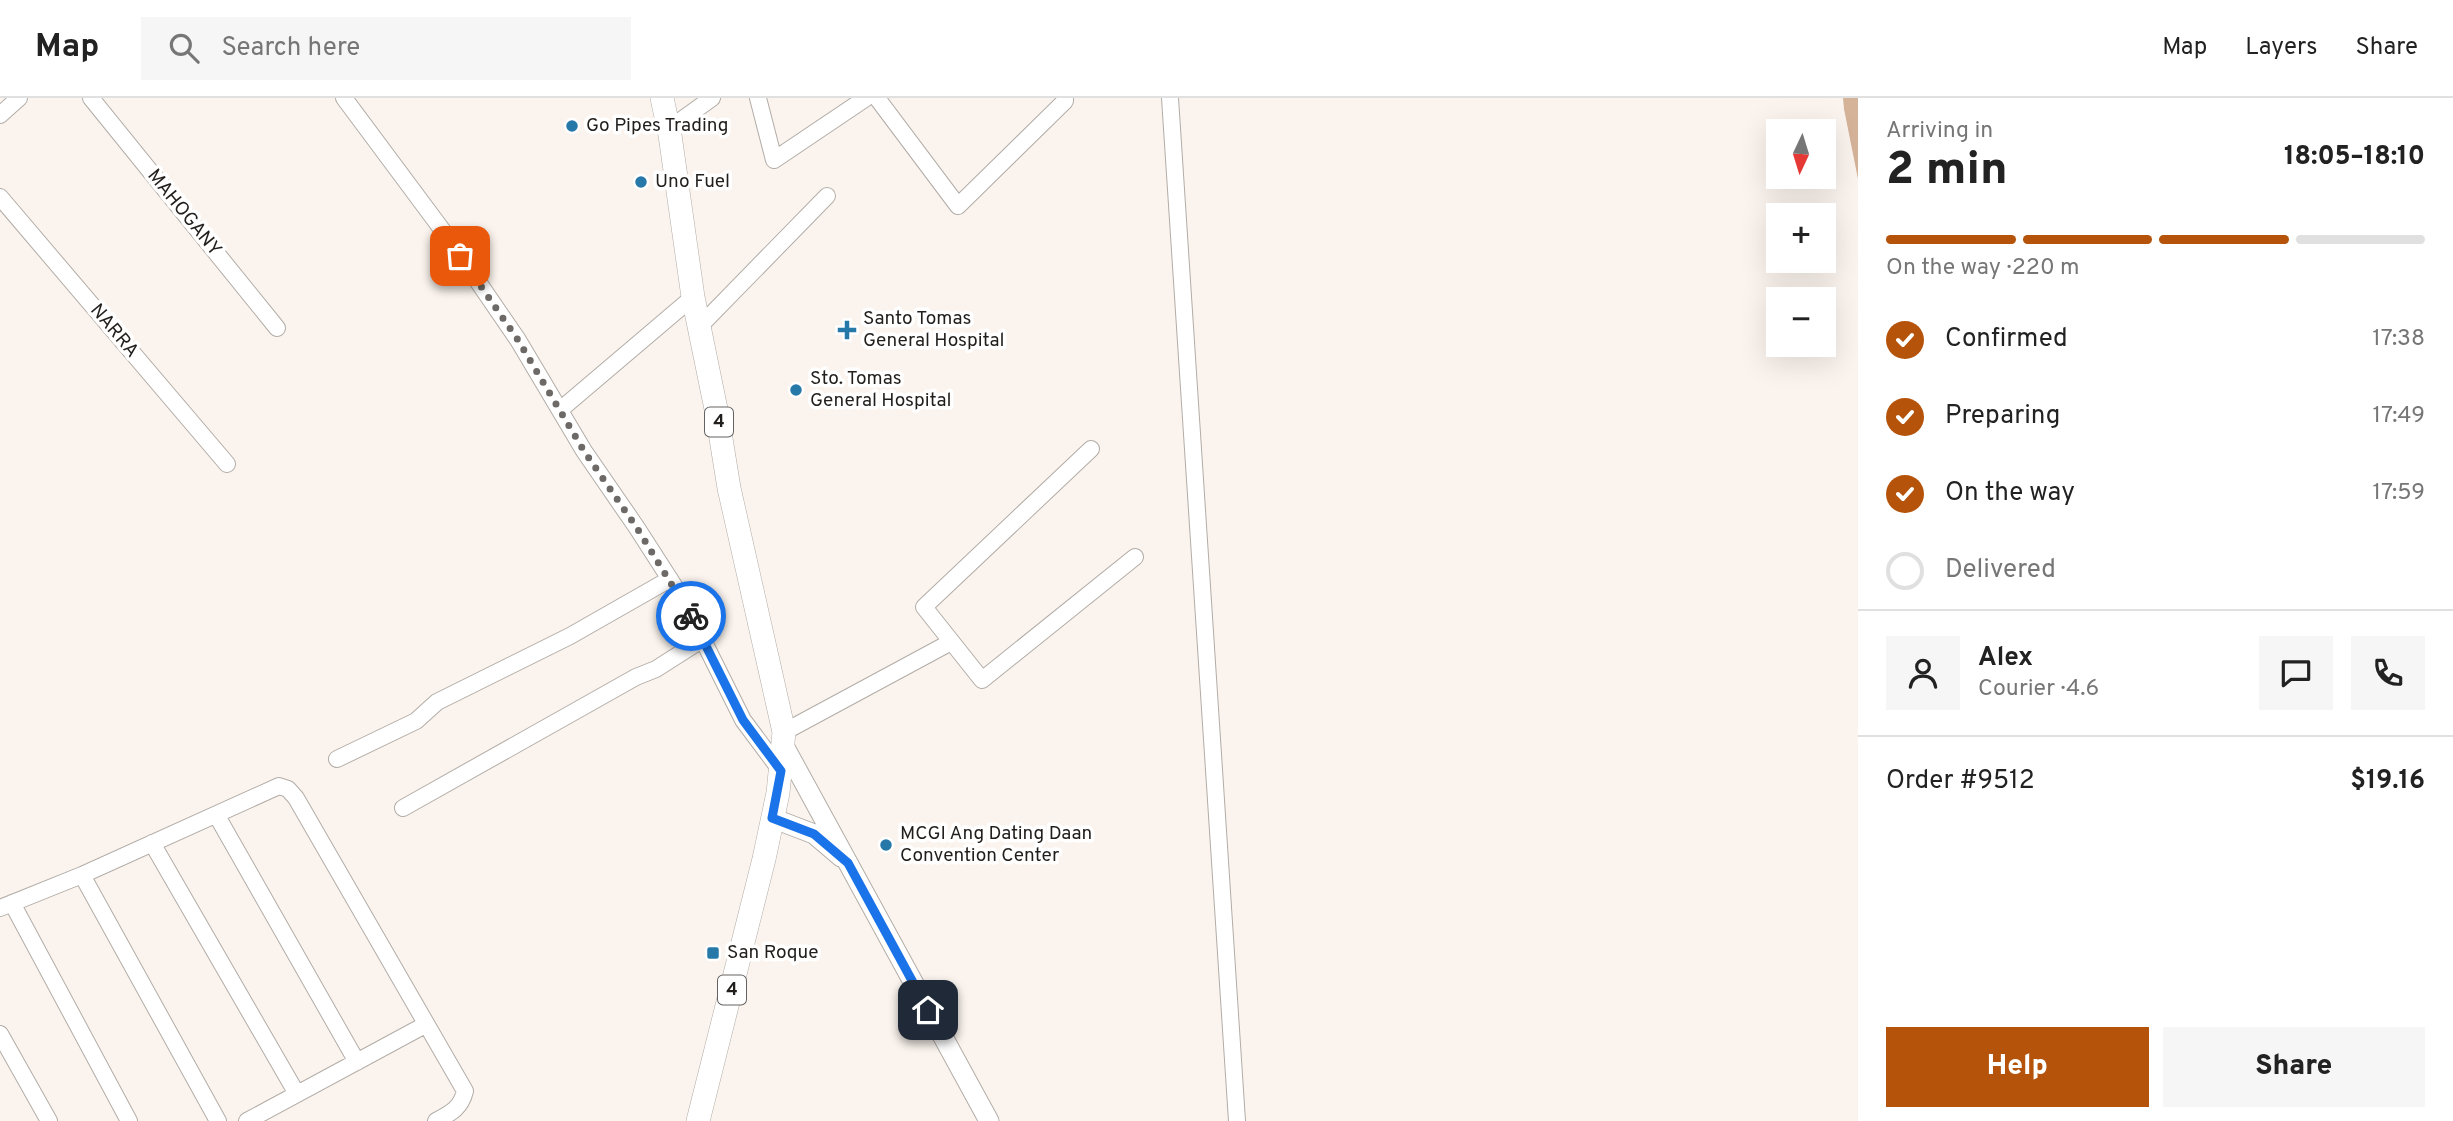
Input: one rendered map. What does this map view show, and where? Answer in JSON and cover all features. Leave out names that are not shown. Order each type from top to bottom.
[{"type":"highway","name":"4","points":[[662,98],[669,129],[693,298],[718,414],[729,488],[784,738],[781,771],[750,919],[698,1121]]},
{"type":"main road","name":"4","points":[[784,738],[848,863],[989,1121]]},
{"type":"main road","points":[[772,818],[814,834],[848,863]]},
{"type":"street","points":[[0,115],[19,98]]},
{"type":"street","name":"MAHOGANY","points":[[91,98],[277,328]]},
{"type":"street","points":[[344,98],[446,235],[518,340],[584,451],[670,579],[743,720],[781,771]]},
{"type":"street","points":[[669,129],[712,98]]},
{"type":"street","points":[[758,98],[774,160],[866,98]]},
{"type":"street","points":[[877,98],[958,206],[1065,101],[1065,98]]},
{"type":"street","points":[[1170,98],[1237,1121]]},
{"type":"street","points":[[699,327],[827,196]]},
{"type":"street","name":"NARRA","points":[[0,197],[227,464]]},
{"type":"street","points":[[560,410],[693,298]]},
{"type":"street","points":[[1091,449],[924,607],[982,680],[1135,557]]},
{"type":"street","points":[[337,760],[416,721],[437,702],[570,636],[670,579]]},
{"type":"street","points":[[402,808],[636,677],[656,669],[703,639]]},
{"type":"street","points":[[784,738],[951,642]]},
{"type":"street","points":[[129,1121],[6,906],[82,875],[279,786],[288,789],[296,798],[465,1091],[455,1111],[436,1121]]},
{"type":"street","points":[[216,816],[357,1062]]},
{"type":"street","points":[[152,843],[297,1094]]},
{"type":"street","points":[[82,875],[218,1121]]},
{"type":"street","points":[[247,1121],[425,1025]]},
{"type":"street","points":[[0,1034],[49,1121]]},
{"type":"shaded area","points":[[1843,98],[1858,98],[1858,179],[1844,109]]},
{"type":"way so far","points":[[460,256],[518,340],[584,451],[637,528],[691,616]]},
{"type":"place","name":"Go Pipes Trading","points":[[572,126]]},
{"type":"place","name":"Uno Fuel","points":[[641,182]]},
{"type":"place","name":"Santo Tomas General Hospital","points":[[847,330]]},
{"type":"place","name":"Sto. Tomas General Hospital","points":[[796,390]]},
{"type":"place","name":"MCGI Ang Dating Daan Convention Center","points":[[886,845]]},
{"type":"place","name":"San Roque","points":[[713,953]]},
{"type":"route","points":[[691,616],[743,720],[781,771],[772,818],[814,834],[848,863],[928,1010]]}]
